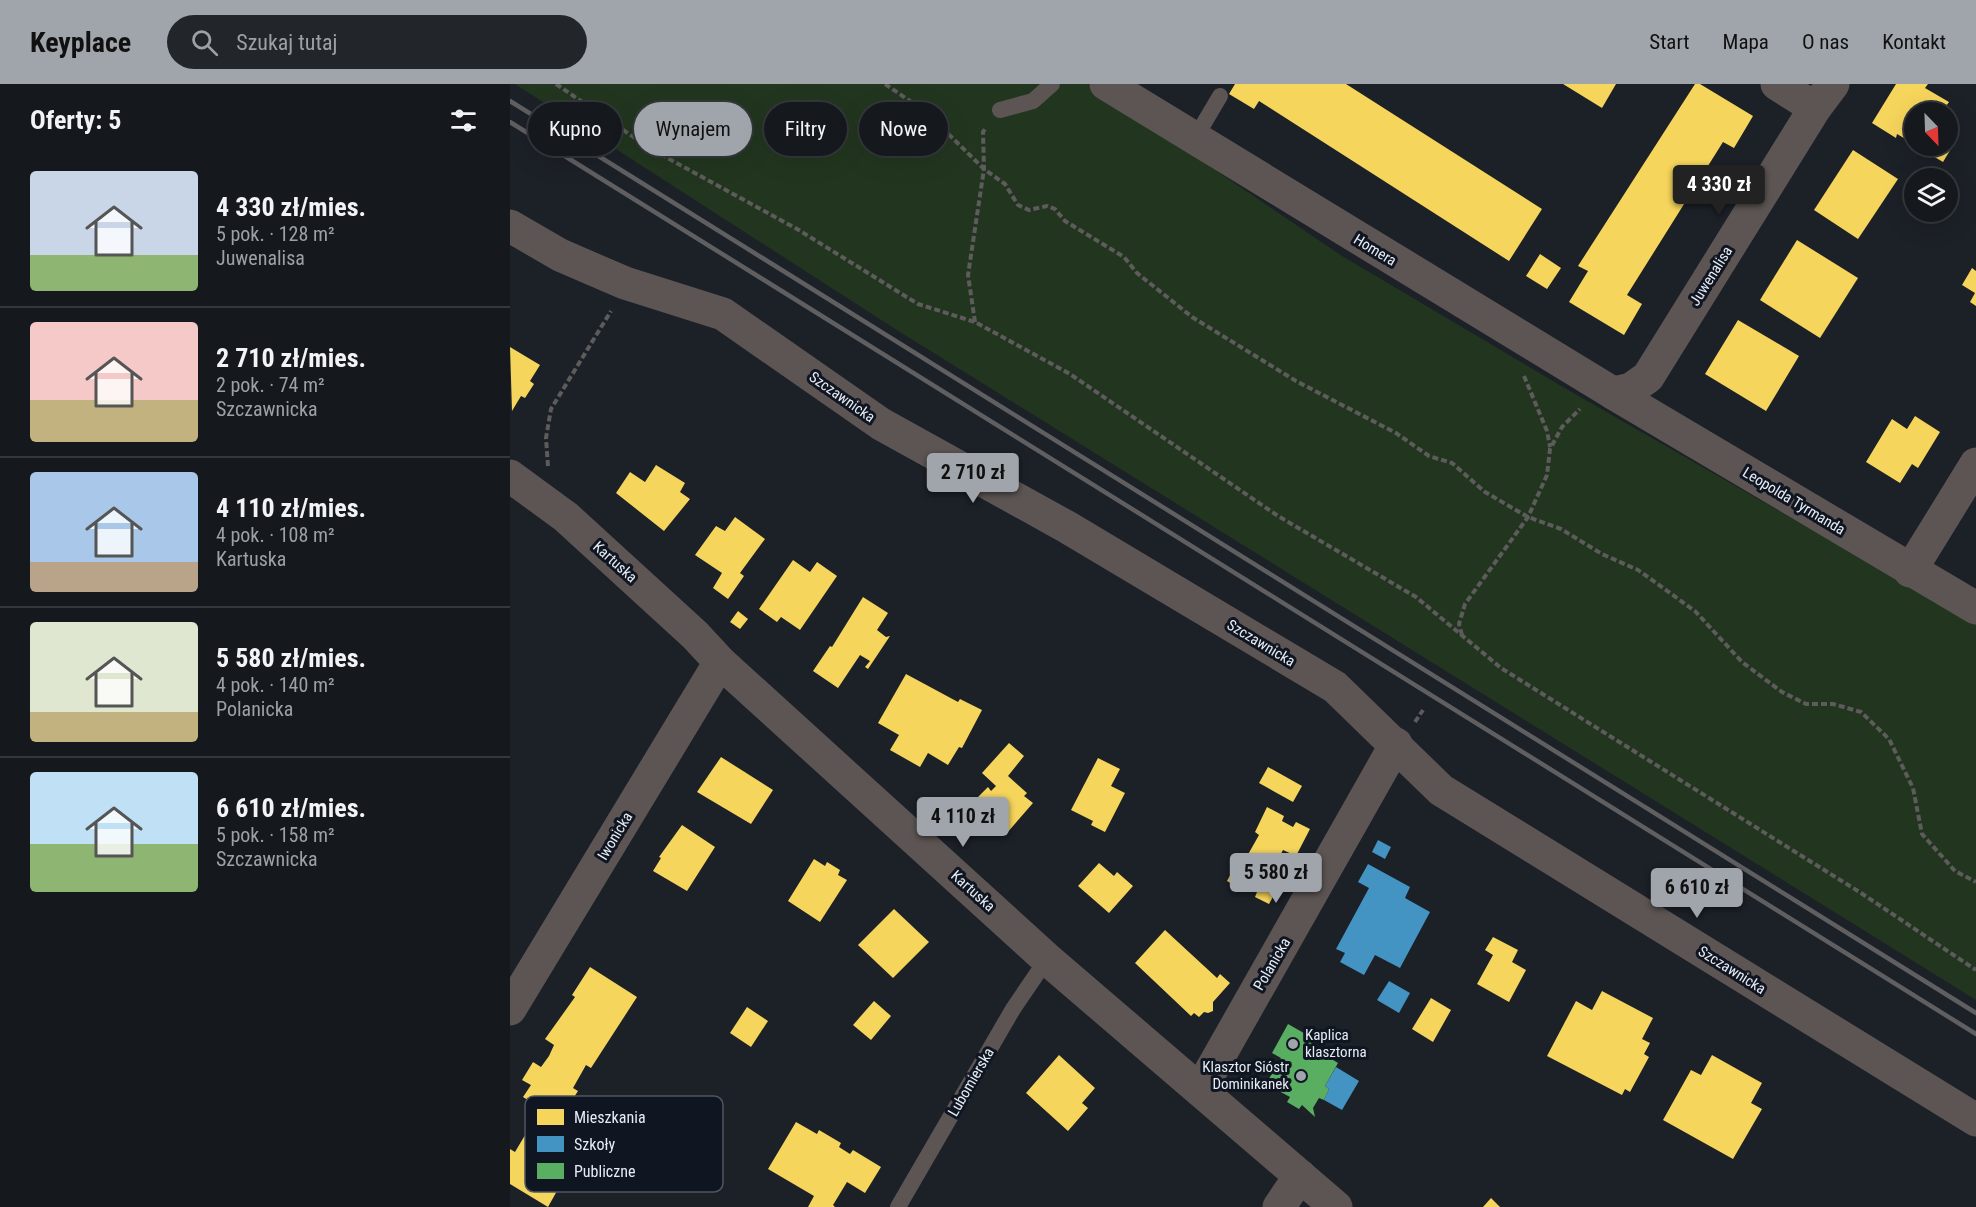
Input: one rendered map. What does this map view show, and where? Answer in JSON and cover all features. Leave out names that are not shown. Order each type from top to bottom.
[{"type":"street","name":"Homera","points":[[1106,84],[1194,140],[1606,389]]},
{"type":"street","points":[[1777,84],[1824,96]]},
{"type":"street","name":"Juwenalisa","points":[[1606,389],[1631,389],[1648,378],[1824,96]]},
{"type":"street","name":"Szczawnicka","points":[[510,226],[560,255],[625,283],[723,314],[881,424],[1067,527],[1335,687],[1441,790],[1976,1120]]},
{"type":"street","name":"Leopolda Tyrmanda","points":[[1606,389],[1976,608]]},
{"type":"street","points":[[1910,571],[1976,464]]},
{"type":"street","name":"Kartuska","points":[[510,476],[558,511],[695,635],[720,662],[1047,959],[1336,1207]]},
{"type":"street","name":"Iwonicka","points":[[510,1009],[720,662]]},
{"type":"street","name":"Polanicka","points":[[1200,1089],[1396,744]]},
{"type":"street","points":[[1279,1207],[1300,1176]]},
{"type":"lane","points":[[1000,110],[1033,101],[1052,84]]},
{"type":"lane","points":[[1194,140],[1220,96]]},
{"type":"lane","name":"Lubomierska","points":[[898,1207],[1013,1009],[1047,959]]},
{"type":"path","points":[[556,84],[651,149],[797,229],[918,304],[975,322],[1070,374],[1203,462],[1278,516],[1416,597],[1500,668],[1861,893],[1976,970]]},
{"type":"path","points":[[885,84],[926,112],[984,169],[1005,184],[1018,205],[1029,210],[1047,206],[1055,209],[1065,221],[1124,257],[1137,273],[1192,317],[1296,381],[1396,433],[1429,456],[1452,463],[1485,492],[1528,517],[1561,529],[1602,554],[1638,570],[1695,610],[1742,662],[1782,692],[1806,704],[1833,704],[1861,712],[1888,739],[1893,748],[1913,788],[1918,826],[1922,834],[1955,871],[1976,882]]},
{"type":"path","points":[[975,322],[968,275],[984,169],[983,132],[1000,110]]},
{"type":"path","points":[[558,511],[546,438],[551,409],[608,318],[625,283]]},
{"type":"path","points":[[1462,637],[1459,624],[1465,604],[1528,517],[1547,476],[1550,449],[1546,431],[1518,362],[1526,342]]},
{"type":"path","points":[[1550,449],[1562,427],[1606,389]]},
{"type":"green space","points":[[515,84],[1088,84],[1342,256],[1563,387],[1976,624],[1976,1000],[900,332],[622,153],[622,102],[543,102]]},
{"type":"building: Mieszkania","points":[[1235,84],[1346,84],[1542,209],[1509,261],[1259,101],[1254,109],[1229,94]]},
{"type":"building: Mieszkania","points":[[1563,84],[1616,84],[1602,108]]},
{"type":"building: Mieszkania","points":[[1695,84],[1700,84],[1753,116],[1734,148],[1723,142],[1627,295],[1642,304],[1624,335],[1569,302],[1588,271],[1578,266]]},
{"type":"building: Mieszkania","points":[[1896,84],[1928,84],[1925,88],[1949,102],[1904,102],[1904,138],[1897,134],[1896,138],[1872,123]]},
{"type":"building: Mieszkania","points":[[1853,150],[1898,179],[1858,239],[1814,210]]},
{"type":"building: Mieszkania","points":[[1933,156],[1947,156],[1943,162]]},
{"type":"building: Mieszkania","points":[[1797,240],[1858,278],[1820,338],[1760,300]]},
{"type":"building: Mieszkania","points":[[1540,254],[1561,268],[1547,289],[1526,276]]},
{"type":"building: Mieszkania","points":[[1972,268],[1976,271],[1976,306],[1970,302],[1975,293],[1962,285]]},
{"type":"building: Mieszkania","points":[[1738,320],[1799,356],[1766,411],[1705,374]]},
{"type":"building: Mieszkania","points":[[510,347],[540,365],[530,381],[534,384],[525,398],[521,396],[512,411]]},
{"type":"building: Mieszkania","points":[[1915,416],[1940,432],[1918,468],[1912,464],[1900,483],[1866,462],[1892,419],[1907,429]]},
{"type":"building: Mieszkania","points":[[656,465],[685,483],[680,492],[690,499],[664,531],[616,493],[630,472],[645,482]]},
{"type":"building: Mieszkania","points":[[735,517],[765,539],[740,573],[744,576],[728,599],[713,588],[722,573],[695,555],[716,526],[725,531]]},
{"type":"building: Mieszkania","points":[[793,560],[810,572],[817,562],[837,576],[800,630],[781,617],[777,622],[759,609]]},
{"type":"building: Mieszkania","points":[[863,597],[888,613],[877,630],[886,637],[890,636],[868,669],[865,667],[870,661],[860,655],[838,688],[813,671],[830,646],[832,647]]},
{"type":"building: Mieszkania","points":[[738,611],[748,619],[740,629],[730,622]]},
{"type":"building: Mieszkania","points":[[906,674],[958,702],[960,699],[982,710],[962,748],[959,747],[948,765],[928,753],[920,767],[890,750],[899,735],[878,723]]},
{"type":"building: Mieszkania","points":[[1009,743],[1024,756],[1008,776],[1027,793],[1024,796],[1033,803],[1007,833],[971,804],[988,787],[991,791],[996,786],[982,773]]},
{"type":"building: Mieszkania","points":[[721,757],[773,790],[751,824],[697,792]]},
{"type":"building: Mieszkania","points":[[1098,758],[1120,769],[1111,786],[1125,793],[1105,832],[1091,825],[1093,821],[1071,810]]},
{"type":"building: Mieszkania","points":[[1268,767],[1302,786],[1293,802],[1259,783]]},
{"type":"building: Mieszkania","points":[[1267,807],[1284,816],[1282,821],[1293,827],[1296,822],[1310,829],[1296,856],[1283,850],[1272,871],[1283,878],[1269,904],[1255,897],[1257,892],[1245,886],[1243,890],[1227,881],[1241,855],[1246,858],[1259,835],[1255,832]]},
{"type":"building: Mieszkania","points":[[682,825],[715,847],[687,891],[653,871],[661,858],[659,857]]},
{"type":"building: Mieszkania","points":[[814,859],[825,866],[827,862],[840,870],[838,875],[847,880],[820,922],[788,901]]},
{"type":"building: Mieszkania","points":[[1099,863],[1114,876],[1117,872],[1133,886],[1109,913],[1078,886]]},
{"type":"building: Mieszkania","points":[[894,909],[929,942],[893,978],[858,945]]},
{"type":"building: Mieszkania","points":[[1165,930],[1217,978],[1220,974],[1230,983],[1213,1002],[1213,1011],[1204,1012],[1199,1017],[1194,1013],[1191,1016],[1135,963]]},
{"type":"building: Mieszkania","points":[[1493,937],[1518,950],[1512,962],[1526,970],[1509,1002],[1477,984],[1493,955],[1485,950]]},
{"type":"building: Mieszkania","points":[[590,967],[637,997],[591,1068],[586,1065],[573,1088],[578,1091],[575,1096],[525,1096],[525,1098],[523,1097],[531,1085],[522,1080],[533,1062],[541,1067],[549,1056],[554,1045],[545,1039],[575,997],[572,995]]},
{"type":"building: Mieszkania","points":[[1602,991],[1653,1018],[1642,1039],[1650,1043],[1644,1054],[1649,1057],[1630,1092],[1625,1089],[1622,1095],[1547,1056],[1576,1001],[1592,1010]]},
{"type":"building: Mieszkania","points":[[1431,998],[1451,1010],[1433,1042],[1412,1029]]},
{"type":"building: Mieszkania","points":[[874,1001],[891,1016],[871,1040],[853,1025]]},
{"type":"building: Mieszkania","points":[[747,1007],[768,1021],[751,1047],[730,1033]]},
{"type":"building: Mieszkania","points":[[1059,1055],[1095,1088],[1082,1103],[1088,1108],[1068,1131],[1026,1093]]},
{"type":"building: Mieszkania","points":[[1712,1055],[1762,1083],[1751,1103],[1762,1109],[1733,1159],[1663,1120],[1691,1070],[1701,1075]]},
{"type":"building: Mieszkania","points":[[796,1122],[817,1134],[819,1130],[841,1143],[839,1147],[850,1154],[853,1150],[881,1167],[865,1193],[847,1182],[833,1205],[835,1207],[808,1207],[814,1196],[768,1169]]},
{"type":"building: Mieszkania","points":[[525,1135],[525,1192],[556,1192],[548,1207],[510,1184],[510,1149],[515,1152]]},
{"type":"building: Mieszkania","points":[[1491,1198],[1500,1207],[1483,1207]]},
{"type":"building: Szkoły","points":[[1378,840],[1391,847],[1385,859],[1372,852]]},
{"type":"building: Szkoły","points":[[1368,864],[1410,887],[1405,898],[1430,912],[1400,968],[1375,955],[1364,975],[1340,962],[1345,953],[1336,949],[1369,888],[1358,882]]},
{"type":"building: Szkoły","points":[[1389,981],[1410,993],[1399,1013],[1377,1000]]},
{"type":"building: Szkoły","points":[[1336,1067],[1359,1081],[1342,1110],[1324,1100],[1329,1089],[1325,1086]]},
{"type":"building: Publiczne","name":"Klasztor Sióstr Dominikanek","points":[[1288,1024],[1316,1040],[1312,1047],[1338,1063],[1325,1086],[1329,1089],[1324,1100],[1319,1098],[1313,1108],[1315,1117],[1302,1105],[1299,1109],[1287,1102],[1290,1097],[1266,1084],[1281,1058],[1272,1053]]},
{"type":"railway","points":[[510,101],[1976,1013]]},
{"type":"railway","points":[[510,122],[1976,1034]]},
{"type":"place","name":"Kaplica klasztorna","points":[[1293,1044]]},
{"type":"place","name":"Klasztor Sióstr Dominikanek","points":[[1301,1076]]}]
